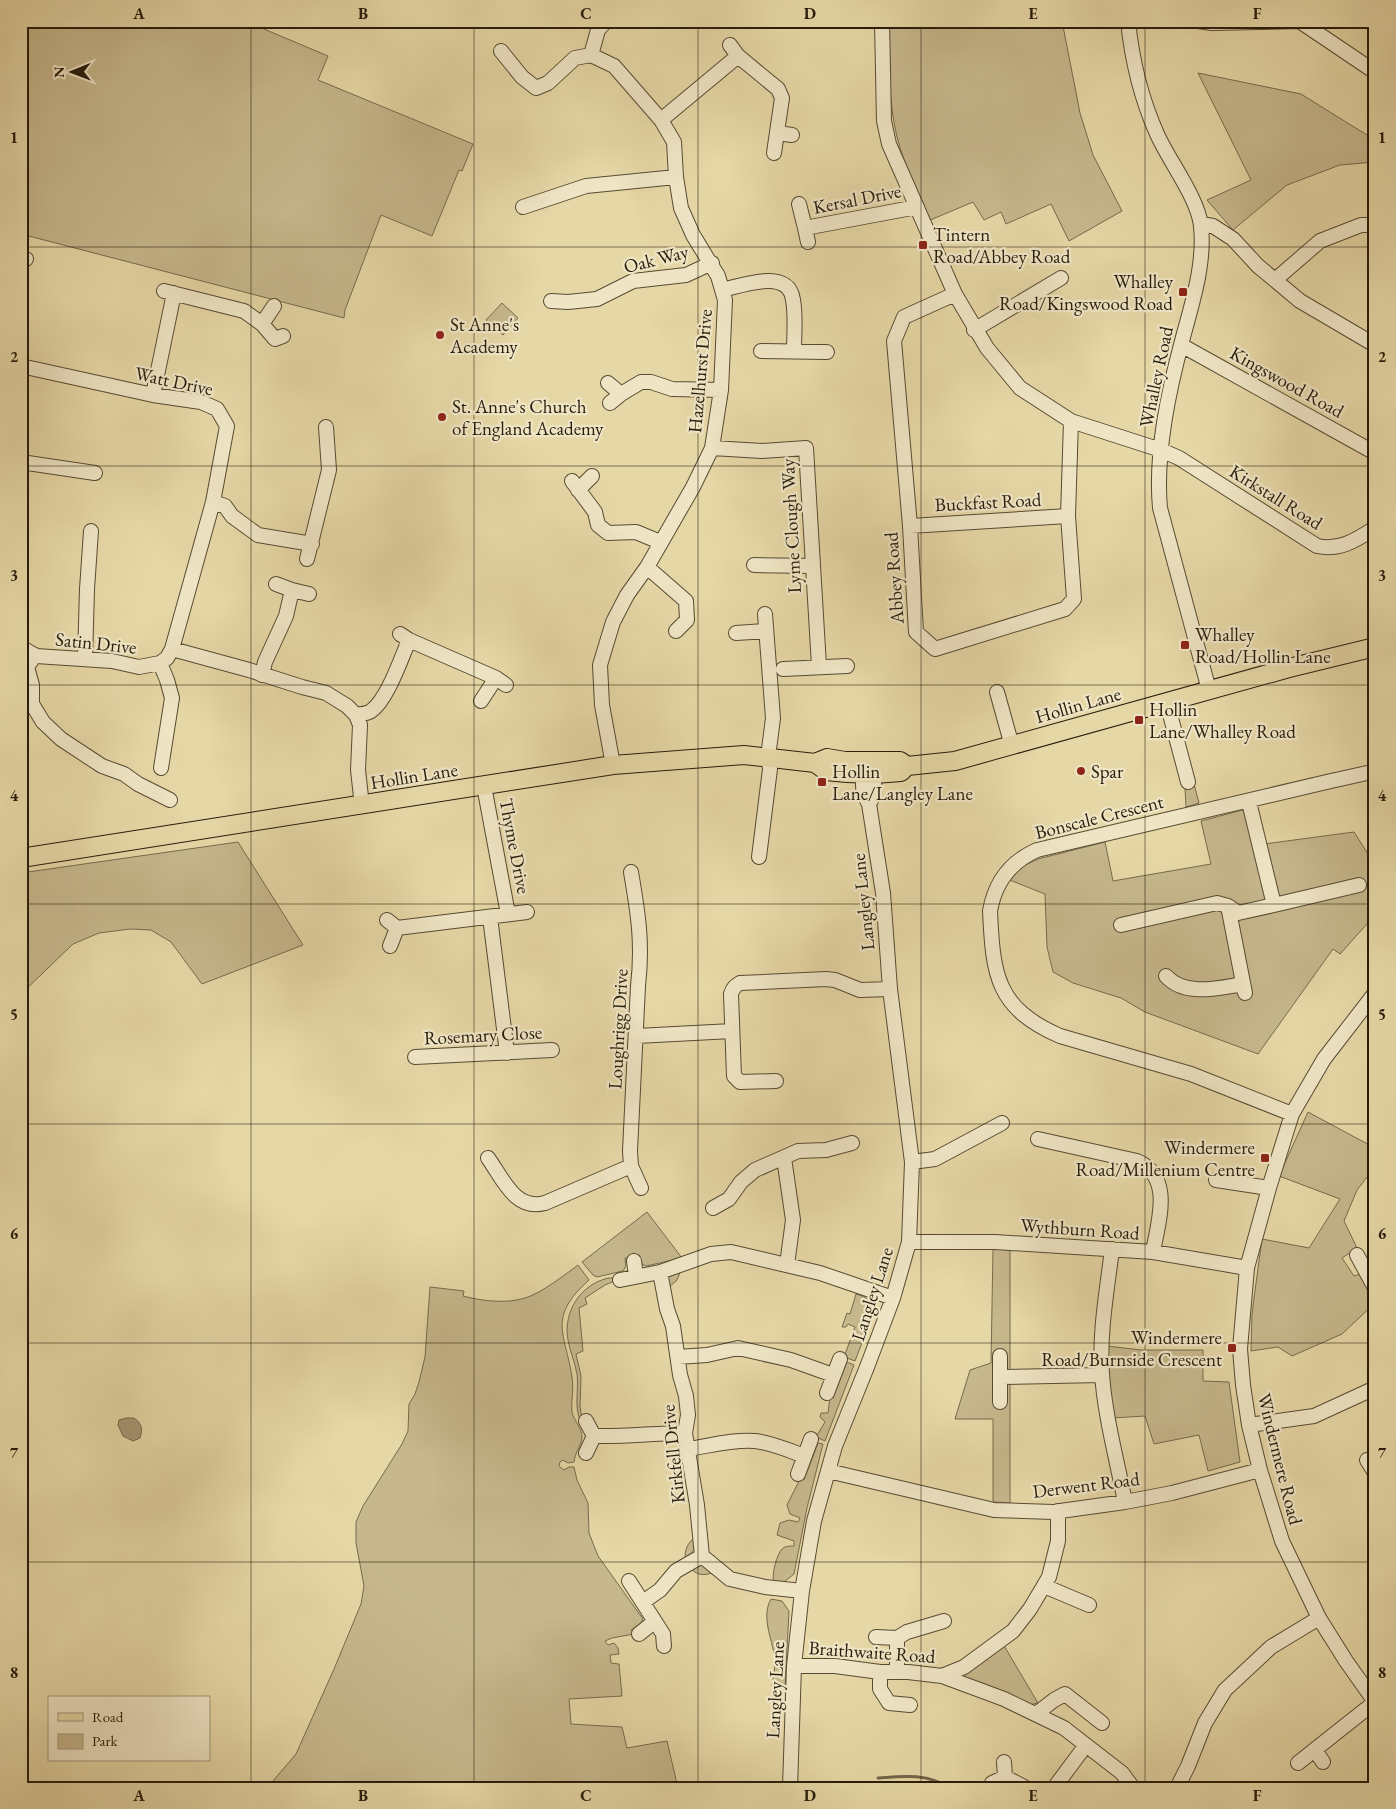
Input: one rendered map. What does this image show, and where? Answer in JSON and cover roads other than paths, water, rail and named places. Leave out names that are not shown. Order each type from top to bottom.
[{"type":"main road","name":"Hollin Lane","points":[[21,858],[362,806],[613,765],[744,755],[815,763],[826,771],[868,770],[902,772],[907,766],[955,761],[1209,690],[1375,647]]},
{"type":"street","points":[[502,50],[522,77],[536,88],[548,82],[575,58],[591,55],[598,30],[606,21]]},
{"type":"street","name":"Kirkstall Road","points":[[882,21],[884,121],[889,144],[955,294],[974,330],[986,348],[1020,388],[1071,421],[1161,450],[1188,463],[1317,546],[1336,547],[1349,543],[1375,528]]},
{"type":"street","name":"Whalley Road","points":[[1128,21],[1132,53],[1140,90],[1157,134],[1193,200],[1201,224],[1199,274],[1181,345],[1161,450],[1158,478],[1160,508],[1209,690]]},
{"type":"street","points":[[1198,21],[1301,22],[1375,72]]},
{"type":"street","points":[[661,120],[734,50],[778,89],[782,98],[774,153]]},
{"type":"street","name":"Hazelhurst Drive","points":[[591,55],[614,66],[661,120],[674,142],[676,177],[681,208],[712,263],[725,300],[721,390],[712,448],[693,487],[647,567],[627,595],[613,622],[600,665],[602,704],[613,765]]},
{"type":"street","points":[[777,133],[792,135]]},
{"type":"street","points":[[523,207],[545,205],[586,186],[676,177]]},
{"type":"street","name":"Kersal Drive","points":[[799,204],[808,242]]},
{"type":"street","name":"Kersal Drive","points":[[805,228],[916,207]]},
{"type":"street","points":[[1201,224],[1213,226],[1233,239],[1245,254],[1274,280],[1314,310],[1375,344]]},
{"type":"street","points":[[1274,280],[1320,241],[1361,225],[1375,225]]},
{"type":"street","name":"Oak Way","points":[[552,301],[568,306],[597,300],[633,281],[686,275],[712,263]]},
{"type":"street","points":[[974,330],[1061,277]]},
{"type":"street","points":[[722,290],[771,281],[781,282],[789,288],[794,300],[794,352]]},
{"type":"street","points":[[153,395],[169,292],[244,311],[262,324],[275,339],[283,336]]},
{"type":"street","name":"Abbey Road","points":[[955,294],[904,317],[894,341],[910,526],[916,632],[935,649],[1066,609],[1074,599],[1068,516],[1071,421]]},
{"type":"street","points":[[262,324],[274,306]]},
{"type":"street","name":"Kingswood Road","points":[[1181,345],[1375,453]]},
{"type":"street","points":[[761,351],[827,352]]},
{"type":"street","name":"Watt Drive","points":[[21,366],[153,395],[201,402],[217,409],[227,426],[213,502],[172,649]]},
{"type":"street","points":[[608,383],[616,398],[641,382],[651,382],[672,389],[721,390]]},
{"type":"street","points":[[308,559],[329,470],[326,427]]},
{"type":"street","name":"Lyme Clough Way","points":[[712,448],[762,451],[806,448],[819,666]]},
{"type":"street","points":[[21,462],[95,474]]},
{"type":"street","points":[[592,476],[575,485],[595,512],[598,525],[608,533],[636,532],[660,542]]},
{"type":"street","points":[[213,502],[225,506],[232,516],[258,535],[312,544]]},
{"type":"street","name":"Buckfast Road","points":[[910,526],[1068,516]]},
{"type":"street","points":[[85,659],[91,531]]},
{"type":"street","points":[[754,565],[769,559],[812,566]]},
{"type":"street","points":[[647,567],[686,601],[687,620],[676,631]]},
{"type":"street","points":[[276,584],[309,594]]},
{"type":"street","points":[[262,675],[265,662],[286,616],[292,590]]},
{"type":"street","points":[[760,857],[770,769],[768,757],[773,718],[765,614]]},
{"type":"street","points":[[736,633],[766,631]]},
{"type":"street","points":[[356,714],[370,712],[390,685],[405,637],[501,682],[481,701]]},
{"type":"street","name":"Satin Drive","points":[[21,647],[35,656],[112,661],[139,667],[160,663],[167,658],[172,649]]},
{"type":"street","points":[[172,649],[326,693],[356,714],[360,725],[358,770],[362,806]]},
{"type":"street","name":"Satin Drive","points":[[35,656],[28,667],[32,685],[32,704],[43,722],[61,739],[102,766],[124,774],[138,784],[170,800]]},
{"type":"street","points":[[160,663],[172,698],[161,768]]},
{"type":"street","points":[[783,669],[847,666]]},
{"type":"street","points":[[997,692],[1012,746]]},
{"type":"street","points":[[1167,703],[1188,782]]},
{"type":"street","name":"Langley Lane","points":[[790,1788],[794,1666],[802,1591],[814,1521],[835,1446],[893,1298],[909,1242],[912,1162],[890,989],[883,893],[870,804],[874,795],[868,770]]},
{"type":"street","name":"Bonscale Crescent","points":[[1292,1114],[1198,1077],[1060,1036],[1046,1030],[1017,1008],[1006,995],[995,968],[990,911],[998,884],[1005,874],[1017,861],[1037,850],[1249,802],[1331,781],[1375,773]]},
{"type":"street","name":"Thyme Drive","points":[[484,786],[508,914]]},
{"type":"street","points":[[1249,802],[1274,905]]},
{"type":"street","name":"Loughrigg Drive","points":[[631,872],[640,925],[642,959],[638,986],[630,1151],[631,1166],[641,1188]]},
{"type":"street","points":[[1121,925],[1217,903],[1228,906],[1238,913],[1359,885]]},
{"type":"street","points":[[1166,976],[1173,984],[1203,990],[1244,988],[1228,906]]},
{"type":"street","points":[[390,946],[392,924],[490,917],[527,912]]},
{"type":"street","points":[[490,917],[507,1052]]},
{"type":"street","points":[[776,1081],[740,1082],[734,1076],[732,989],[740,983],[826,979],[835,980],[860,990],[890,989]]},
{"type":"street","name":"Windermere Road","points":[[1375,993],[1324,1059],[1292,1114],[1247,1268],[1240,1349],[1249,1425],[1260,1470],[1282,1541],[1319,1618],[1375,1702]]},
{"type":"street","points":[[637,1036],[732,1031]]},
{"type":"street","name":"Rosemary Close","points":[[415,1057],[552,1050]]},
{"type":"street","points":[[912,1162],[935,1159],[1002,1123]]},
{"type":"street","points":[[1038,1139],[1137,1161],[1147,1167],[1156,1176],[1161,1193],[1161,1207],[1153,1252]]},
{"type":"street","points":[[713,1208],[730,1199],[741,1182],[755,1170],[798,1151],[826,1150],[852,1143]]},
{"type":"street","points":[[488,1158],[514,1196],[525,1203],[535,1206],[631,1166]]},
{"type":"street","points":[[784,1158],[793,1220],[787,1265]]},
{"type":"street","points":[[1216,1180],[1269,1188]]},
{"type":"street","name":"Wythburn Road","points":[[909,1242],[994,1242],[1153,1252],[1247,1268]]},
{"type":"street","points":[[1112,1249],[1102,1340],[1102,1375],[1125,1502]]},
{"type":"street","points":[[620,1280],[660,1272],[711,1254],[732,1252],[838,1279],[893,1298]]},
{"type":"street","points":[[1357,1255],[1375,1288]]},
{"type":"street","points":[[634,1261],[636,1276]]},
{"type":"street","name":"Kirkfell Drive","points":[[660,1272],[667,1309],[673,1326],[687,1406],[688,1416],[685,1433],[697,1505],[702,1556]]},
{"type":"street","points":[[678,1357],[707,1355],[738,1348],[791,1360],[833,1375]]},
{"type":"street","points":[[1000,1356],[1000,1402]]},
{"type":"street","points":[[828,1393],[840,1359]]},
{"type":"street","points":[[1000,1377],[1102,1375]]},
{"type":"street","points":[[1249,1425],[1314,1416],[1375,1388]]},
{"type":"street","points":[[586,1421],[594,1436]]},
{"type":"street","points":[[594,1436],[623,1437],[685,1433]]},
{"type":"street","points":[[586,1453],[594,1436]]},
{"type":"street","points":[[798,1474],[811,1439]]},
{"type":"street","points":[[688,1449],[741,1441],[770,1444],[804,1456]]},
{"type":"street","points":[[1367,1460],[1375,1474]]},
{"type":"street","name":"Derwent Road","points":[[828,1471],[994,1510],[1058,1511],[1125,1502],[1172,1493],[1260,1470]]},
{"type":"street","name":"Braithwaite Road","points":[[794,1666],[836,1666],[880,1672],[942,1676],[964,1667],[1013,1631],[1030,1609],[1044,1586],[1049,1577],[1058,1541],[1058,1511]]},
{"type":"street","points":[[643,1602],[660,1590],[676,1571],[702,1556],[730,1579],[765,1588],[802,1591]]},
{"type":"street","points":[[629,1582],[663,1634],[664,1646]]},
{"type":"street","points":[[1044,1586],[1089,1605]]},
{"type":"street","points":[[1176,1788],[1188,1766],[1205,1723],[1225,1690],[1271,1647],[1319,1618]]},
{"type":"street","points":[[876,1637],[897,1638],[907,1632],[944,1621]]},
{"type":"street","points":[[639,1634],[654,1622]]},
{"type":"street","points":[[897,1638],[897,1672]]},
{"type":"street","points":[[880,1672],[880,1689],[889,1703],[910,1705]]},
{"type":"street","points":[[942,1676],[1004,1699],[1064,1728],[1122,1773],[1133,1788]]},
{"type":"street","points":[[1036,1714],[1065,1694],[1102,1723]]},
{"type":"street","points":[[1298,1763],[1375,1702]]},
{"type":"street","points":[[1054,1788],[1086,1745]]},
{"type":"street","points":[[1315,1750],[1323,1762]]},
{"type":"street","points":[[1004,1762],[1006,1777]]},
{"type":"street","points":[[992,1782],[1006,1777],[1026,1788]]},
{"type":"waterway","points":[[878,1778],[906,1776],[924,1778],[941,1783],[949,1788]]},
{"type":"place","name":"Tintern Road/Abbey Road","points":[[923,245]]},
{"type":"place","name":"Whalley Road/Kingswood Road","points":[[1183,292]]},
{"type":"place","name":"St Anne's Academy","points":[[440,335]]},
{"type":"place","name":"St. Anne's Church of England Academy","points":[[442,417]]},
{"type":"place","name":"Whalley Road/Hollin Lane","points":[[1185,645]]},
{"type":"place","name":"Hollin Lane/Whalley Road","points":[[1139,720]]},
{"type":"place","name":"Spar","points":[[1081,771]]},
{"type":"place","name":"Hollin Lane/Langley Lane","points":[[822,782]]},
{"type":"place","name":"Windermere Road/Millenium Centre","points":[[1265,1158]]},
{"type":"place","name":"Windermere Road/Burnside Crescent","points":[[1232,1348]]}]
